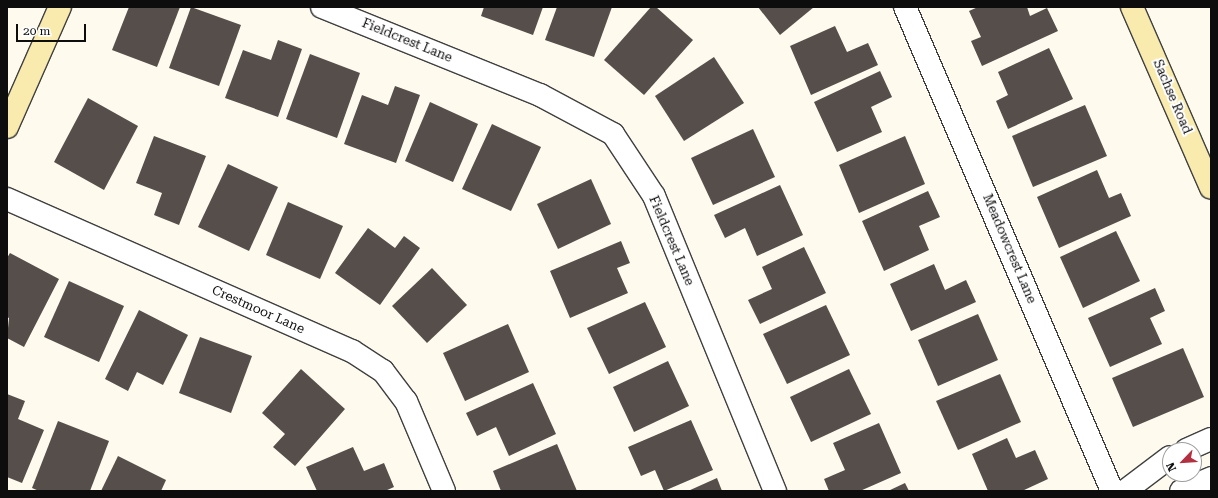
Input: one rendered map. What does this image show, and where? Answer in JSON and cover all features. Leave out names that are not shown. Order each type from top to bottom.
[{"type":"main road","points":[[7,127],[60,7]]},
{"type":"main road","name":"Sachse Road","points":[[1132,7],[1162,70],[1211,188]]},
{"type":"street","name":"Fieldcrest Lane","points":[[322,7],[540,95],[613,134],[654,196],[776,491]]},
{"type":"street","name":"Meadowcrest Lane","points":[[905,7],[1112,491]]},
{"type":"street","name":"Crestmoor Lane","points":[[7,198],[352,351],[383,371],[406,401],[444,491]]},
{"type":"street","points":[[1125,491],[1162,463]]},
{"type":"street","points":[[1181,491],[1211,478]]},
{"type":"building","points":[[129,7],[180,7],[157,67],[112,50]]},
{"type":"building","points":[[191,7],[241,25],[219,86],[169,68]]},
{"type":"building","points":[[484,7],[543,7],[533,35],[481,16]]},
{"type":"building","points":[[557,7],[612,7],[594,57],[545,40]]},
{"type":"building","points":[[651,7],[656,7],[693,40],[644,95],[604,60]]},
{"type":"building","points":[[758,7],[814,7],[780,35]]},
{"type":"building","points":[[978,7],[1027,7],[1030,16],[1047,8],[1058,31],[982,66],[971,41],[981,37],[969,11]]},
{"type":"building","points":[[835,26],[847,52],[868,43],[878,65],[811,95],[790,46]]},
{"type":"building","points":[[278,40],[302,49],[278,117],[225,98],[243,50],[271,60]]},
{"type":"building","points":[[1049,48],[1073,99],[1008,129],[996,101],[1008,95],[998,72]]},
{"type":"building","points":[[310,54],[360,73],[337,138],[286,119]]},
{"type":"building","points":[[714,57],[744,103],[684,141],[655,96]]},
{"type":"building","points":[[880,71],[892,97],[871,107],[882,132],[837,152],[814,102]]},
{"type":"building","points":[[395,86],[420,95],[396,163],[344,144],[362,95],[388,105]]},
{"type":"building","points":[[88,98],[138,126],[104,190],[54,162]]},
{"type":"building","points":[[430,102],[478,124],[453,182],[405,161]]},
{"type":"building","points":[[1085,105],[1107,156],[1033,187],[1012,136]]},
{"type":"building","points":[[492,124],[541,147],[511,211],[462,189]]},
{"type":"building","points":[[753,129],[775,177],[713,205],[691,158]]},
{"type":"building","points":[[154,136],[206,156],[179,225],[154,215],[162,193],[136,183]]},
{"type":"building","points":[[905,136],[925,184],[859,213],[839,165]]},
{"type":"building","points":[[228,164],[278,187],[249,251],[198,227]]},
{"type":"building","points":[[1097,170],[1109,198],[1121,193],[1131,216],[1059,248],[1037,197]]},
{"type":"building","points":[[591,179],[611,224],[558,249],[537,204]]},
{"type":"building","points":[[780,185],[803,235],[757,256],[745,228],[725,238],[714,215]]},
{"type":"building","points":[[928,191],[940,217],[919,226],[929,250],[884,271],[862,221]]},
{"type":"building","points":[[288,202],[343,226],[320,279],[266,255]]},
{"type":"building","points":[[368,228],[395,248],[404,236],[420,248],[380,305],[335,273]]},
{"type":"building","points":[[1116,231],[1140,281],[1083,308],[1060,257]]},
{"type":"building","points":[[621,241],[630,263],[617,268],[628,293],[570,318],[550,271]]},
{"type":"building","points":[[804,247],[826,293],[760,324],[748,300],[772,289],[762,267]]},
{"type":"building","points":[[10,253],[59,279],[24,347],[7,338],[9,318],[7,317],[7,258]]},
{"type":"building","points":[[934,264],[945,290],[966,280],[976,302],[911,331],[890,284]]},
{"type":"building","points":[[432,268],[467,305],[427,343],[392,306]]},
{"type":"building","points":[[69,281],[124,306],[99,362],[44,337]]},
{"type":"building","points":[[1155,288],[1165,311],[1150,318],[1162,344],[1110,367],[1088,318]]},
{"type":"building","points":[[645,302],[666,347],[609,374],[587,328]]},
{"type":"building","points":[[826,305],[850,355],[787,384],[763,334]]},
{"type":"building","points":[[139,310],[188,335],[163,385],[137,372],[128,391],[105,379]]},
{"type":"building","points":[[978,314],[998,360],[938,386],[918,340]]},
{"type":"building","points":[[508,324],[529,372],[465,401],[443,353]]},
{"type":"building","points":[[200,337],[252,356],[231,413],[179,393]]},
{"type":"building","points":[[1183,348],[1204,397],[1133,427],[1112,378]]},
{"type":"building","points":[[668,361],[689,406],[634,432],[613,387]]},
{"type":"building","points":[[301,369],[345,409],[295,466],[273,447],[285,434],[262,413]]},
{"type":"building","points":[[849,369],[871,414],[811,442],[790,397]]},
{"type":"building","points":[[1000,374],[1021,422],[958,450],[936,401]]},
{"type":"building","points":[[533,383],[556,434],[509,456],[496,427],[477,436],[466,413]]},
{"type":"building","points":[[7,394],[25,401],[18,419],[44,430],[22,483],[7,477]]},
{"type":"building","points":[[691,420],[713,470],[664,491],[655,470],[641,476],[628,447]]},
{"type":"building","points":[[58,421],[109,441],[90,491],[39,491],[32,488]]},
{"type":"building","points":[[879,423],[901,473],[860,491],[829,491],[824,479],[845,470],[833,443]]},
{"type":"building","points":[[1007,438],[1016,458],[1035,450],[1048,479],[1022,491],[988,491],[972,454]]},
{"type":"building","points":[[557,444],[577,491],[501,491],[493,471]]},
{"type":"building","points":[[353,447],[364,471],[384,463],[394,487],[385,491],[317,491],[306,467]]},
{"type":"building","points":[[118,456],[166,480],[161,491],[101,491]]},
{"type":"building","points":[[717,478],[722,491],[688,491]]},
{"type":"building","points":[[905,483],[909,491],[888,491]]}]
